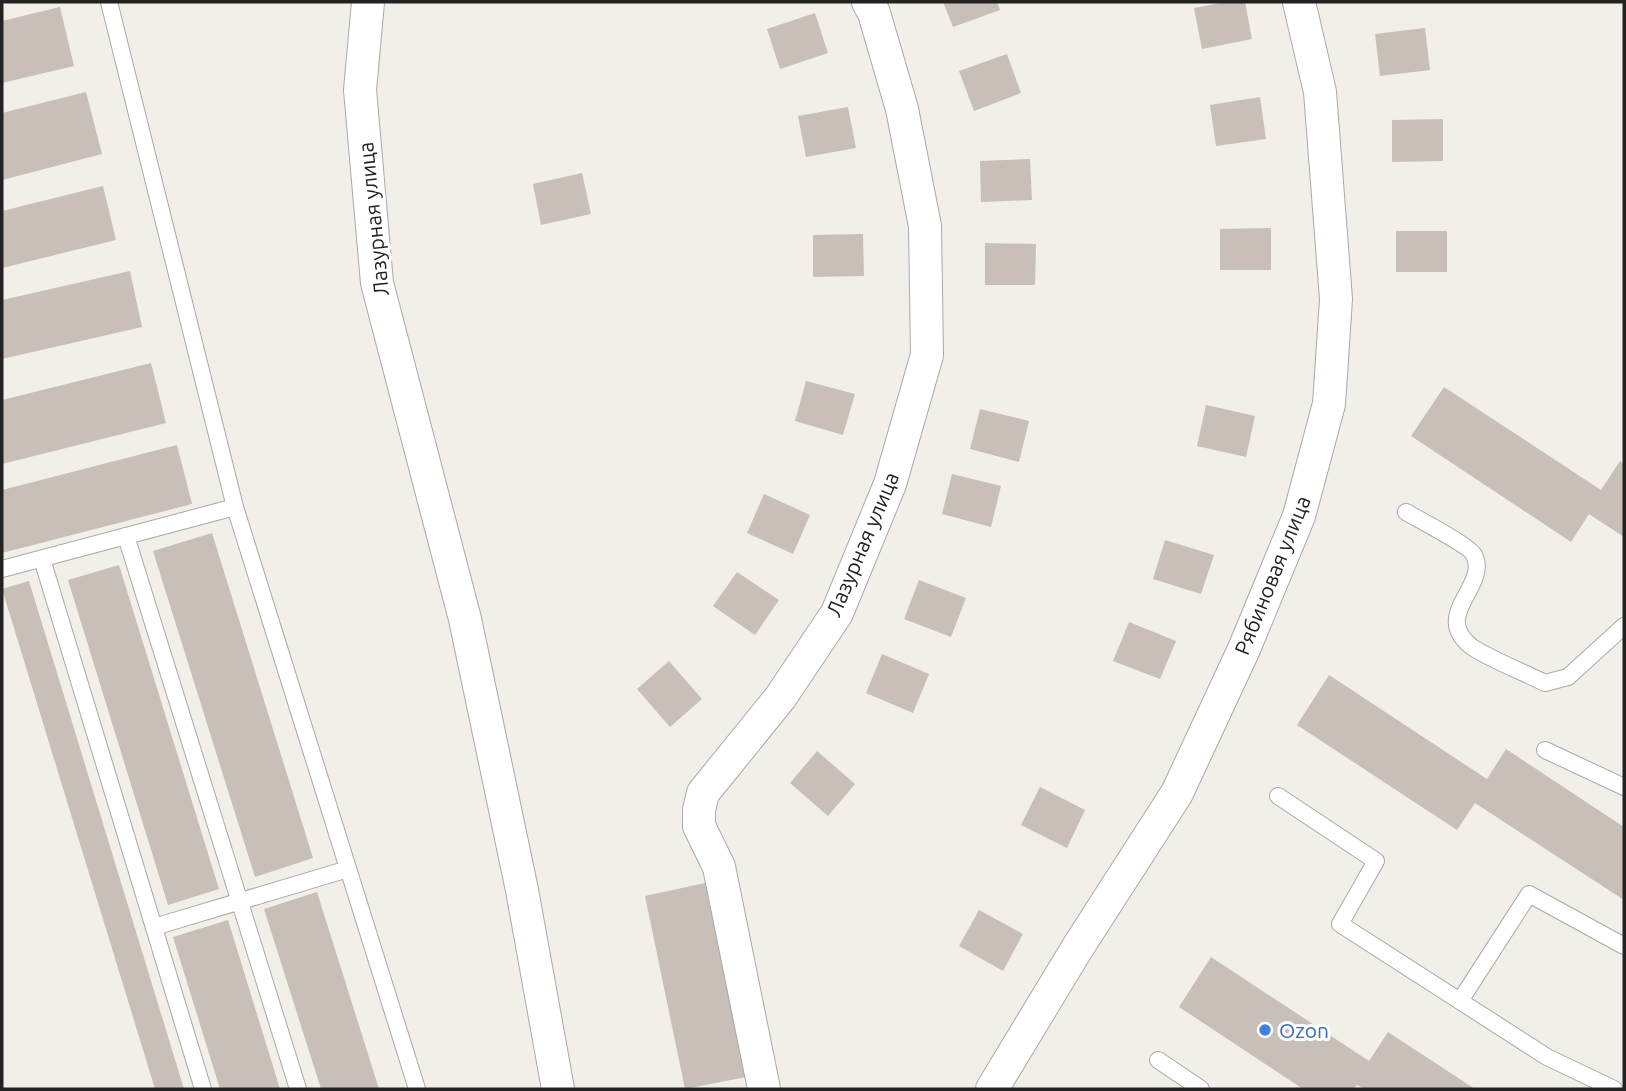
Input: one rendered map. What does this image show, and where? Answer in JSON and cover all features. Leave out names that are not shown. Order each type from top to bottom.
[{"type":"street","name":"Лазурная улица","points":[[368,2],[360,90],[377,283],[465,619],[522,890],[558,1089]]},
{"type":"street","name":"Лазурная улица","points":[[764,1089],[719,867],[699,826],[699,810],[703,793],[780,698],[837,613],[890,484],[927,355],[925,226],[902,109],[874,13],[868,2]]},
{"type":"street","name":"Рябиновая улица","points":[[992,1089],[1078,947],[1177,793],[1244,649],[1302,503],[1329,404],[1336,299],[1320,92],[1299,2]]},
{"type":"lane","points":[[109,2],[235,507],[417,1089]]},
{"type":"lane","points":[[2,569],[235,507]]},
{"type":"lane","points":[[1406,512],[1473,551],[1478,565],[1457,611],[1459,632],[1472,647],[1545,683],[1568,677],[1624,626]]},
{"type":"lane","points":[[126,536],[298,1089]]},
{"type":"lane","points":[[42,559],[203,1089]]},
{"type":"lane","points":[[1545,750],[1624,787]]},
{"type":"lane","points":[[1278,796],[1376,861],[1339,924],[1594,1085],[1614,1089]]},
{"type":"lane","points":[[154,927],[348,869]]},
{"type":"lane","points":[[1460,1001],[1529,894],[1624,946]]},
{"type":"lane","points":[[1158,1060],[1201,1089]]},
{"type":"building","points":[[943,2],[997,2],[1000,10],[953,27]]},
{"type":"building","points":[[1226,2],[1245,2],[1252,39],[1202,49],[1194,8]]},
{"type":"building","points":[[60,7],[74,66],[2,83],[2,21]]},
{"type":"building","points":[[815,13],[828,53],[780,69],[767,29]]},
{"type":"building","points":[[1425,28],[1430,70],[1380,76],[1375,34]]},
{"type":"building","points":[[1007,54],[1021,93],[974,111],[959,71]]},
{"type":"building","points":[[86,92],[102,154],[2,180],[2,113]]},
{"type":"building","points":[[1260,97],[1266,139],[1216,146],[1210,105]]},
{"type":"building","points":[[848,107],[856,148],[806,157],[798,116]]},
{"type":"building","points":[[1443,119],[1443,161],[1392,162],[1392,120]]},
{"type":"building","points":[[1030,159],[1032,200],[981,202],[980,161]]},
{"type":"building","points":[[582,173],[591,214],[541,225],[533,184]]},
{"type":"building","points":[[103,186],[116,240],[2,268],[2,211]]},
{"type":"building","points":[[1271,228],[1271,270],[1220,270],[1220,229]]},
{"type":"building","points":[[1396,231],[1447,231],[1447,272],[1396,272]]},
{"type":"building","points":[[863,234],[864,276],[813,277],[813,235]]},
{"type":"building","points":[[985,243],[1036,244],[1035,285],[985,285]]},
{"type":"building","points":[[130,271],[142,327],[2,359],[2,300]]},
{"type":"building","points":[[151,363],[166,423],[2,464],[2,400]]},
{"type":"building","points":[[806,381],[855,394],[843,435],[795,421]]},
{"type":"building","points":[[1444,387],[1601,490],[1620,461],[1624,464],[1624,537],[1589,514],[1571,542],[1411,436]]},
{"type":"building","points":[[1206,405],[1255,416],[1246,457],[1197,446]]},
{"type":"building","points":[[980,409],[1029,421],[1019,462],[970,449]]},
{"type":"building","points":[[177,445],[192,504],[2,553],[2,490]]},
{"type":"building","points":[[952,474],[1001,486],[991,527],[942,514]]},
{"type":"building","points":[[764,494],[810,515],[793,554],[747,533]]},
{"type":"building","points":[[212,533],[313,858],[255,877],[153,551]]},
{"type":"building","points":[[1165,540],[1214,555],[1201,594],[1153,579]]},
{"type":"building","points":[[119,565],[219,889],[168,905],[68,580]]},
{"type":"building","points":[[737,572],[779,600],[755,635],[713,606]]},
{"type":"building","points":[[919,580],[966,598],[951,637],[904,619]]},
{"type":"building","points":[[29,581],[184,1089],[155,1089],[2,589]]},
{"type":"building","points":[[1129,622],[1176,641],[1160,679],[1113,661]]},
{"type":"building","points":[[882,654],[929,674],[913,713],[866,693]]},
{"type":"building","points":[[669,661],[702,699],[670,727],[637,689]]},
{"type":"building","points":[[1329,675],[1487,779],[1506,749],[1624,827],[1624,900],[1475,803],[1457,830],[1297,725]]},
{"type":"building","points":[[817,751],[855,784],[828,816],[790,783]]},
{"type":"building","points":[[1040,787],[1085,810],[1067,848],[1021,825]]},
{"type":"building","points":[[705,883],[746,1077],[685,1089],[645,896]]},
{"type":"building","points":[[317,892],[379,1089],[321,1089],[264,909]]},
{"type":"building","points":[[979,910],[1023,934],[1003,971],[959,946]]},
{"type":"building","points":[[228,920],[280,1089],[220,1089],[173,937]]},
{"type":"building","points":[[1211,957],[1369,1061],[1388,1032],[1475,1089],[1364,1089],[1357,1085],[1354,1089],[1303,1089],[1179,1007]]},
{"type":"place","name":"Ozon","points":[[1265,1030]]}]
